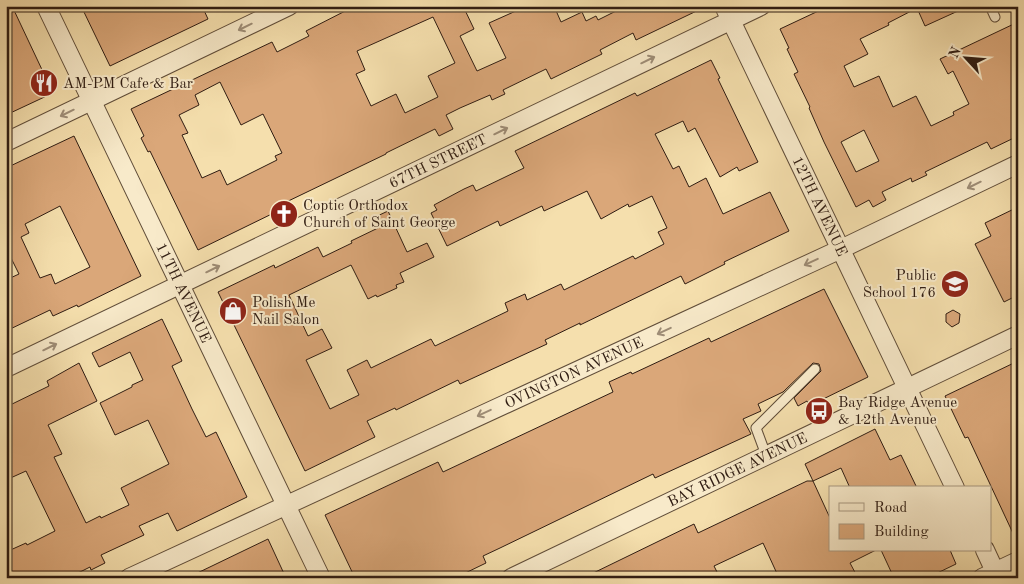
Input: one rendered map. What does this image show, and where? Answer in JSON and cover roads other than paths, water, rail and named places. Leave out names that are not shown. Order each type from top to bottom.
[{"type":"street","name":"11TH AVENUE","points":[[46,6],[320,578]]},
{"type":"street","points":[[6,142],[289,6]]},
{"type":"street","name":"67TH STREET","points":[[6,368],[180,285],[728,13],[761,6]]},
{"type":"street","name":"12TH AVENUE","points":[[728,13],[954,486]]},
{"type":"street","name":"OVINGTON AVENUE","points":[[129,578],[841,249],[1018,164]]},
{"type":"street","name":"BAY RIDGE AVENUE","points":[[511,578],[1018,335]]},
{"type":"street","points":[[986,552],[992,576],[1018,560]]},
{"type":"lane","points":[[990,6],[995,16]]},
{"type":"lane","points":[[766,456],[756,428],[815,369]]},
{"type":"place","name":"AM-PM Cafe & Bar","points":[[44,83]]},
{"type":"place","name":"Coptic Orthodox Church of Saint George","points":[[284,214]]},
{"type":"place","name":"Public School 176","points":[[955,284]]},
{"type":"place","name":"Polish Me Nail Salon","points":[[233,311]]},
{"type":"place","name":"Bay Ridge Avenue & 12th Avenue","points":[[819,411]]}]
